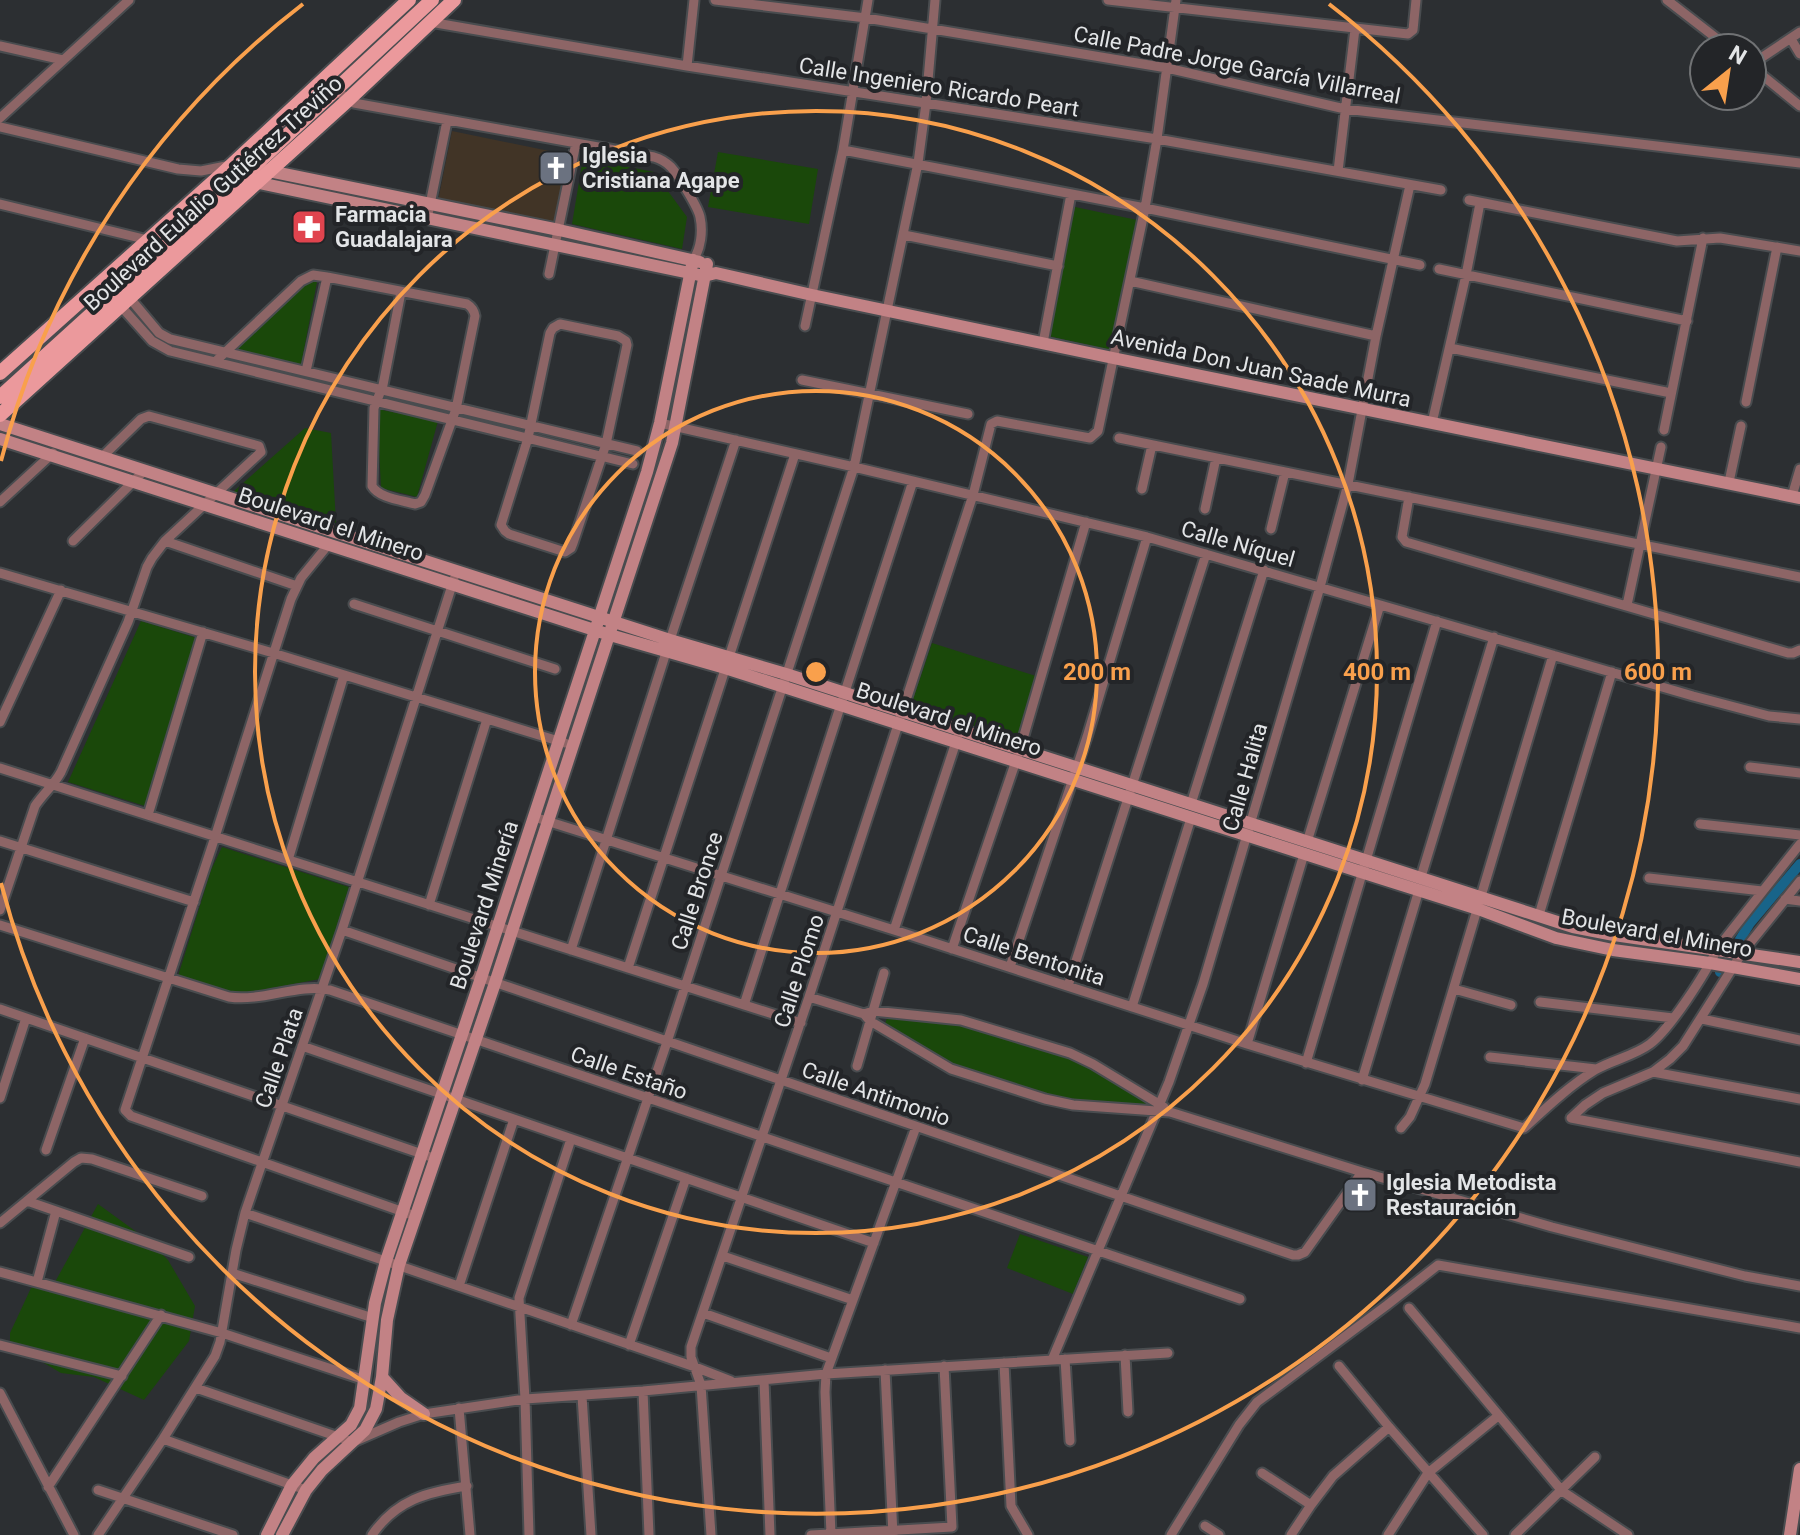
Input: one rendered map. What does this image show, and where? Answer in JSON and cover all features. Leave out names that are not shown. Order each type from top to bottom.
[{"type":"main road","name":"Boulevard Eulalio Gutiérrez Treviño","points":[[0,373],[409,0]]},
{"type":"main road","name":"Boulevard Eulalio Gutiérrez Treviño","points":[[0,415],[237,180],[432,0]]},
{"type":"main road","name":"Boulevard Eulalio Gutiérrez Treviño","points":[[0,397],[269,171],[454,0]]},
{"type":"street","points":[[0,118],[129,0]]},
{"type":"street","points":[[687,66],[694,0]]},
{"type":"street","name":"Calle Padre Jorge García Villarreal","points":[[715,0],[866,18],[1167,68],[1345,109],[1800,163]]},
{"type":"street","points":[[805,326],[843,150],[868,0]]},
{"type":"street","name":"Calle Bronce","points":[[571,1325],[667,1042],[854,467],[918,163],[935,0]]},
{"type":"street","points":[[1108,0],[1175,4],[1355,29],[1411,33],[1416,0]]},
{"type":"street","points":[[1667,0],[1708,32]]},
{"type":"street","points":[[1113,358],[1145,208],[1175,4]]},
{"type":"street","name":"Calle Ingeniero Ricardo Peart","points":[[430,22],[687,66],[1157,139],[1441,190]]},
{"type":"street","points":[[1338,171],[1355,29]]},
{"type":"street","points":[[1768,55],[1800,32]]},
{"type":"street","points":[[1791,39],[1800,54]]},
{"type":"street","points":[[0,46],[63,60]]},
{"type":"street","points":[[1768,79],[1800,106]]},
{"type":"street","points":[[335,90],[354,103],[654,157],[669,164],[699,212],[701,226],[694,262],[709,271]]},
{"type":"street","points":[[427,219],[447,121]]},
{"type":"street","points":[[0,127],[178,169],[223,169]]},
{"type":"street","points":[[549,274],[576,143]]},
{"type":"street","points":[[843,150],[1420,265]]},
{"type":"street","name":"Avenida Don Juan Saade Murra","points":[[223,169],[269,171],[559,230],[694,262],[709,271],[812,295],[1796,497]]},
{"type":"street","name":"Avenida Don Juan Saade Murra","points":[[223,169],[237,180],[556,245],[694,262]]},
{"type":"street","name":"Calle Halita","points":[[1052,1360],[1190,1026],[1348,484],[1376,336],[1410,185]]},
{"type":"street","points":[[1043,343],[1071,194]]},
{"type":"street","points":[[1469,200],[1677,241],[1720,238],[1800,251]]},
{"type":"street","points":[[1432,423],[1480,203]]},
{"type":"street","points":[[0,204],[148,240]]},
{"type":"street","points":[[904,235],[1058,266]]},
{"type":"street","points":[[1664,430],[1703,238]]},
{"type":"street","points":[[1746,402],[1777,247]]},
{"type":"street","name":"Boulevard Minería","points":[[282,1535],[306,1490],[322,1470],[365,1430],[376,1409],[390,1304],[415,1216],[442,1094],[647,472],[694,262]]},
{"type":"street","points":[[1439,269],[1687,321]]},
{"type":"street","name":"Boulevard Minería","points":[[267,1535],[292,1485],[314,1458],[351,1425],[360,1408],[373,1318],[386,1261],[402,1212],[455,1099],[612,628],[676,426],[709,271]]},
{"type":"street","points":[[216,361],[304,278],[313,275],[467,304],[474,311],[456,409],[423,499],[415,504],[373,489],[373,418],[401,292]]},
{"type":"street","points":[[306,371],[327,277]]},
{"type":"street","points":[[1130,281],[1376,336]]},
{"type":"street","points":[[121,297],[163,336],[177,341],[637,451]]},
{"type":"street","points":[[121,297],[158,345],[170,351],[633,464]]},
{"type":"street","points":[[568,324],[623,338],[627,345],[603,457],[568,551],[561,552],[509,534],[502,528],[501,520],[528,438],[553,328],[568,324]]},
{"type":"street","points":[[1450,348],[1671,393]]},
{"type":"street","name":"Calle Plomo","points":[[711,1535],[701,1385],[690,1352],[973,495],[992,422],[1090,438],[1096,434],[1113,358]]},
{"type":"street","points":[[802,380],[968,414]]},
{"type":"street","points":[[0,910],[35,806],[61,772],[152,558],[165,541],[261,452],[259,446],[149,416],[141,419],[102,457]]},
{"type":"street","name":"Calle Níquel","points":[[660,423],[1147,537],[1769,716],[1800,719]]},
{"type":"street","name":"Boulevard el Minero","points":[[0,424],[457,571],[597,624]]},
{"type":"street","points":[[1729,482],[1741,426]]},
{"type":"street","points":[[1119,438],[1800,577]]},
{"type":"street","name":"Boulevard el Minero","points":[[0,439],[453,585],[612,628],[784,680],[958,737],[1016,763],[1074,773]]},
{"type":"street","points":[[571,950],[736,440]]},
{"type":"street","points":[[0,502],[64,444]]},
{"type":"street","points":[[1142,489],[1152,445]]},
{"type":"street","points":[[1627,605],[1661,447]]},
{"type":"street","points":[[628,968],[795,454]]},
{"type":"street","points":[[1205,509],[1216,458]]},
{"type":"street","points":[[1796,497],[1800,469]]},
{"type":"street","points":[[73,541],[145,470]]},
{"type":"street","points":[[1271,529],[1285,472]]},
{"type":"street","points":[[744,1005],[913,481]]},
{"type":"street","points":[[1409,497],[1402,537],[1406,542],[1788,653],[1800,650]]},
{"type":"street","points":[[952,949],[1016,763],[1086,522]]},
{"type":"street","points":[[1010,967],[1147,537]]},
{"type":"street","points":[[165,541],[297,586]]},
{"type":"street","points":[[328,545],[291,599],[125,1107],[128,1115],[415,1216]]},
{"type":"street","points":[[1068,986],[1206,554]]},
{"type":"street","points":[[1132,1007],[1264,570]]},
{"type":"street","name":"Calle Plata","points":[[98,1535],[215,1356],[217,1331],[245,1213],[342,930],[457,571]]},
{"type":"street","points":[[0,573],[572,745]]},
{"type":"street","points":[[0,722],[61,590]]},
{"type":"street","points":[[354,604],[555,669]]},
{"type":"street","points":[[1247,1044],[1380,605]]},
{"type":"street","points":[[1306,1063],[1437,621]]},
{"type":"street","points":[[148,815],[203,632]]},
{"type":"street","points":[[1362,1080],[1494,637]]},
{"type":"street","points":[[1401,1128],[1420,1098],[1553,655]]},
{"type":"street","points":[[1539,915],[1612,672]]},
{"type":"street","points":[[288,860],[344,675]]},
{"type":"street","points":[[429,905],[487,719]]},
{"type":"street","points":[[894,930],[958,737]]},
{"type":"street","name":"Boulevard el Minero","points":[[958,737],[1020,749],[1074,773],[1480,903],[1573,942],[1800,979]]},
{"type":"street","points":[[1750,767],[1800,773]]},
{"type":"street","points":[[0,768],[801,1023]]},
{"type":"street","name":"Calle Bentonita","points":[[534,817],[1306,1063],[1524,1128],[1596,1069]]},
{"type":"street","points":[[1700,824],[1800,835]]},
{"type":"street","points":[[0,841],[194,902]]},
{"type":"street","points":[[1800,844],[1762,891],[1723,965],[1702,1019],[1683,1046],[1653,1072],[1603,1093],[1571,1118],[1800,1162]]},
{"type":"street","points":[[1649,878],[1762,891]]},
{"type":"street","points":[[1490,1057],[1596,1069],[1649,1045],[1723,965],[1731,951],[1800,881]]},
{"type":"street","points":[[1785,899],[1800,901]]},
{"type":"street","name":"Boulevard el Minero","points":[[1480,903],[1539,915],[1594,932],[1800,962]]},
{"type":"street","name":"Calle Estaño","points":[[0,925],[239,999],[322,988],[1240,1299]]},
{"type":"street","name":"Calle Antimonio","points":[[342,930],[1298,1255],[1305,1252],[1362,1172]]},
{"type":"street","points":[[857,1066],[869,1015],[884,973]]},
{"type":"street","points":[[1454,989],[1511,1005]]},
{"type":"street","points":[[809,997],[869,1015],[961,1020],[1070,1053],[1093,1064],[1158,1108],[1170,1112],[1473,1205],[1654,1254],[1800,1286]]},
{"type":"street","points":[[1540,1002],[1673,1018]]},
{"type":"street","points":[[0,1009],[428,1156]]},
{"type":"street","points":[[869,1015],[951,1069],[1073,1105],[1158,1108]]},
{"type":"street","points":[[0,1098],[26,1018]]},
{"type":"street","points":[[1702,1019],[1800,1040]]},
{"type":"street","points":[[46,1150],[85,1038]]},
{"type":"street","points":[[302,1046],[874,1243]]},
{"type":"street","points":[[1653,1072],[1800,1099]]},
{"type":"street","points":[[459,1286],[514,1119]]},
{"type":"street","points":[[831,1534],[826,1374],[916,1127]]},
{"type":"street","points":[[529,1535],[525,1399],[518,1307],[521,1288],[571,1139]]},
{"type":"street","points":[[0,1223],[74,1162],[86,1158],[202,1196]]},
{"type":"street","points":[[629,1345],[686,1178]]},
{"type":"street","points":[[27,1201],[189,1257]]},
{"type":"street","points":[[37,1282],[56,1211]]},
{"type":"street","points":[[245,1213],[734,1383]]},
{"type":"street","points":[[723,1256],[853,1300]]},
{"type":"street","points":[[1171,1535],[1239,1425],[1257,1402],[1438,1265],[1800,1328]]},
{"type":"street","points":[[0,1272],[217,1331],[365,1380]]},
{"type":"street","points":[[232,1273],[373,1318]]},
{"type":"street","points":[[1409,1308],[1562,1491],[1628,1535]]},
{"type":"street","points":[[703,1313],[831,1358]]},
{"type":"street","points":[[48,1487],[161,1315]]},
{"type":"street","points":[[0,1345],[122,1376]]},
{"type":"street","points":[[369,1348],[384,1350]]},
{"type":"street","points":[[196,1388],[353,1442],[424,1414],[525,1399],[826,1374],[1168,1353]]},
{"type":"street","points":[[1125,1355],[1128,1412]]},
{"type":"street","points":[[1065,1359],[1070,1441]]},
{"type":"street","points":[[1004,1363],[1011,1506],[1028,1535]]},
{"type":"street","points":[[811,1535],[893,1533],[952,1527],[944,1366]]},
{"type":"street","points":[[1339,1366],[1483,1535]]},
{"type":"street","points":[[885,1370],[893,1533]]},
{"type":"street","points":[[382,1377],[401,1398],[424,1414]]},
{"type":"street","points":[[764,1380],[770,1535]]},
{"type":"street","points":[[643,1391],[649,1535]]},
{"type":"street","points":[[0,1393],[74,1535]]},
{"type":"street","points":[[582,1396],[591,1535]]},
{"type":"street","points":[[459,1408],[470,1535]]},
{"type":"street","points":[[1388,1535],[1428,1473],[1498,1416]]},
{"type":"street","points":[[1291,1535],[1333,1476],[1389,1427]]},
{"type":"street","points":[[163,1439],[306,1490]]},
{"type":"street","points":[[1515,1535],[1595,1457]]},
{"type":"street","points":[[1790,1535],[1800,1469]]},
{"type":"street","points":[[1262,1473],[1311,1505]]},
{"type":"street","points":[[372,1535],[391,1513],[414,1499],[439,1490],[467,1486]]},
{"type":"street","points":[[98,1490],[233,1535]]},
{"type":"street","points":[[1205,1526],[1219,1535]]},
{"type":"shaded area","points":[[452,131],[569,155],[555,225],[438,201]]},
{"type":"green space","points":[[718,152],[818,169],[809,224],[708,207]]},
{"type":"green space","points":[[583,158],[654,172],[687,217],[682,249],[572,224]]},
{"type":"green space","points":[[1075,207],[1137,220],[1111,350],[1048,336]]},
{"type":"green space","points":[[309,280],[317,282],[301,365],[234,351]]},
{"type":"green space","points":[[377,409],[438,421],[417,497],[381,488]]},
{"type":"green space","points":[[305,428],[331,433],[336,523],[233,492]]},
{"type":"green space","points":[[141,621],[197,638],[145,806],[68,782]]},
{"type":"green space","points":[[932,643],[1036,676],[1017,742],[910,708]]},
{"type":"green space","points":[[222,847],[349,887],[320,979],[239,994],[178,976],[211,870]]},
{"type":"green space","points":[[888,1015],[952,1021],[1081,1060],[1146,1096],[1147,1107],[1062,1099],[947,1063],[885,1024]]},
{"type":"green space","points":[[98,1204],[149,1241],[168,1260],[195,1306],[189,1341],[144,1400],[94,1377],[61,1373],[10,1343],[10,1333],[31,1288],[55,1282]]},
{"type":"green space","points":[[1020,1234],[1088,1257],[1073,1294],[1007,1268]]},
{"type":"waterway","points":[[1720,972],[1750,923],[1800,864]]},
{"type":"place","name":"Iglesia Cristiana Agape","points":[[556,168]]},
{"type":"place","name":"Farmacia Guadalajara","points":[[309,227]]},
{"type":"place","name":"Iglesia Metodista Restauración","points":[[1360,1195]]}]
